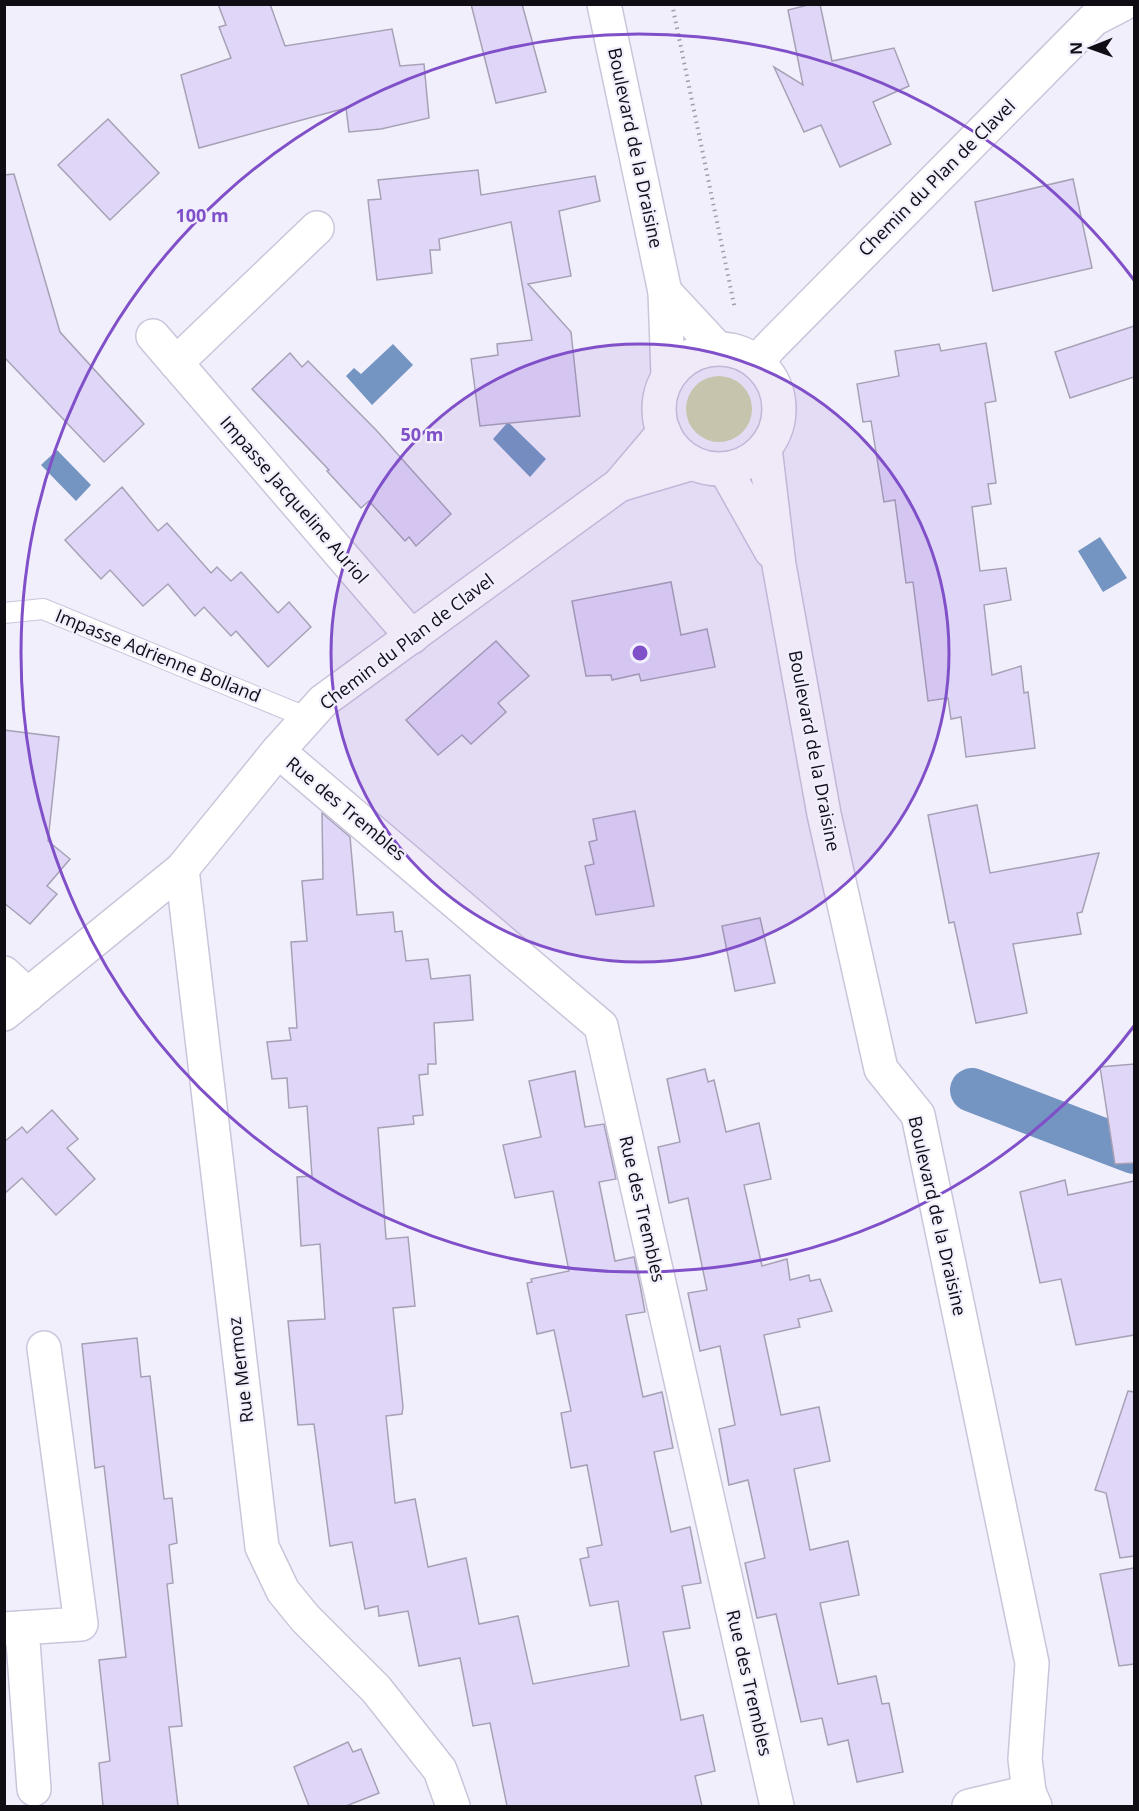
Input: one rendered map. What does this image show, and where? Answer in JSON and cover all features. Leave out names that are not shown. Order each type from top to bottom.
[{"type":"street","name":"Boulevard de la Draisine","points":[[603,4],[666,292],[668,375]]},
{"type":"street","name":"Chemin du Plan de Clavel","points":[[758,362],[769,348],[1094,19],[1123,4]]},
{"type":"street","points":[[176,363],[317,228]]},
{"type":"street","name":"Boulevard de la Draisine","points":[[666,292],[717,348]]},
{"type":"street","name":"Impasse Jacqueline Auriol","points":[[153,336],[412,637]]},
{"type":"street","points":[[717,348],[744,353],[758,362],[770,376],[778,394],[780,413],[775,432],[765,448],[747,462],[725,469],[708,468],[693,463],[675,450],[664,432],[659,413],[660,394],[668,375],[681,361],[698,351],[717,348]]},
{"type":"street","name":"Chemin du Plan de Clavel","points":[[16,1004],[182,869],[278,751],[323,700],[619,485],[664,432]]},
{"type":"street","name":"Boulevard de la Draisine","points":[[765,448],[779,565],[825,814],[881,1069],[918,1115],[1032,1663],[1025,1759],[1032,1799]]},
{"type":"street","name":"Chemin du Plan de Clavel","points":[[619,485],[693,463]]},
{"type":"street","name":"Boulevard de la Draisine","points":[[725,469],[779,565]]},
{"type":"street","name":"Rue des Trembles","points":[[278,751],[601,1026],[777,1806]]},
{"type":"street","name":"Rue Mermoz","points":[[182,869],[262,1546],[283,1591],[305,1618],[376,1689],[440,1770],[453,1806]]},
{"type":"street","points":[[4,973],[16,1004]]},
{"type":"street","points":[[34,1789],[13,1629],[81,1624],[44,1348]]},
{"type":"street","points":[[969,1806],[1032,1799]]},
{"type":"lane","name":"Impasse Adrienne Bolland","points":[[4,613],[43,609],[308,718]]},
{"type":"path","points":[[672,4],[736,319]]},
{"type":"green space","points":[[713,376],[725,376],[737,381],[747,391],[752,409],[750,422],[737,437],[725,442],[713,442],[701,437],[691,427],[686,415],[686,403],[691,391],[701,381]]},
{"type":"water","points":[[393,344],[413,365],[372,405],[346,376],[354,368],[361,374]]},
{"type":"water","points":[[508,422],[546,459],[530,477],[493,439]]},
{"type":"water","points":[[57,450],[91,485],[76,501],[41,465]]},
{"type":"water","points":[[1100,537],[1127,578],[1103,592],[1078,551]]},
{"type":"building","points":[[218,4],[270,4],[285,46],[392,29],[400,66],[424,64],[429,118],[381,129],[349,132],[346,108],[199,148],[181,75],[231,58],[219,27],[226,25]]},
{"type":"building","points":[[471,4],[522,4],[546,92],[496,103]]},
{"type":"building","points":[[820,4],[832,61],[894,48],[909,86],[873,102],[891,144],[840,167],[821,125],[804,132],[774,67],[803,85],[788,10]]},
{"type":"building","points":[[108,119],[159,173],[110,220],[58,165]]},
{"type":"building","points":[[478,170],[481,195],[595,176],[600,201],[559,211],[571,276],[528,284],[571,332],[580,416],[480,426],[471,359],[498,355],[497,344],[532,340],[511,222],[439,239],[440,250],[430,250],[432,273],[377,280],[368,200],[381,199],[378,180]]},
{"type":"building","points":[[14,174],[60,332],[144,424],[104,462],[4,357],[4,175]]},
{"type":"building","points":[[1073,179],[1092,268],[993,291],[975,202]]},
{"type":"building","points":[[1134,326],[1134,377],[1070,398],[1055,352]]},
{"type":"building","points":[[986,343],[996,401],[985,403],[996,483],[988,484],[991,504],[972,507],[980,571],[1006,568],[1011,600],[984,605],[992,675],[1021,666],[1024,693],[1028,692],[1035,748],[966,757],[961,717],[951,719],[948,698],[928,701],[913,582],[906,583],[895,500],[884,502],[871,421],[863,422],[857,384],[899,376],[895,351],[939,344],[941,351]]},
{"type":"building","points":[[290,353],[302,367],[308,361],[377,431],[451,514],[416,546],[409,537],[405,541],[369,501],[361,508],[327,471],[329,470],[252,389]]},
{"type":"building","points":[[122,487],[158,531],[167,523],[211,573],[217,567],[231,581],[241,572],[278,613],[289,602],[311,627],[268,667],[236,631],[231,636],[204,607],[195,616],[168,584],[143,606],[110,570],[101,579],[65,540]]},
{"type":"building","points":[[671,582],[681,635],[707,629],[715,667],[641,681],[639,674],[612,680],[611,675],[586,676],[572,601]]},
{"type":"building","points":[[496,641],[529,676],[498,703],[506,712],[471,744],[462,735],[438,755],[406,720]]},
{"type":"building","points":[[4,730],[59,737],[48,841],[70,859],[47,886],[57,894],[30,924],[4,903]]},
{"type":"building","points":[[977,805],[990,873],[1099,853],[1082,912],[1077,913],[1081,934],[1013,944],[1027,1013],[976,1023],[954,922],[949,923],[928,815]]},
{"type":"building","points":[[635,811],[654,906],[596,915],[585,866],[594,864],[589,842],[597,840],[593,819]]},
{"type":"building","points":[[322,813],[350,837],[357,915],[393,912],[395,932],[402,931],[406,961],[428,959],[431,979],[470,975],[473,1020],[434,1023],[436,1064],[428,1064],[428,1074],[419,1075],[423,1115],[413,1116],[414,1124],[378,1128],[386,1239],[408,1237],[415,1306],[393,1308],[403,1407],[402,1414],[386,1416],[395,1503],[415,1499],[428,1567],[466,1558],[479,1624],[518,1616],[533,1684],[629,1666],[618,1601],[590,1606],[580,1559],[589,1557],[587,1548],[602,1545],[587,1465],[571,1468],[561,1413],[571,1411],[554,1330],[537,1334],[527,1283],[532,1282],[531,1279],[569,1271],[553,1191],[515,1198],[503,1145],[541,1137],[529,1081],[575,1071],[585,1127],[604,1124],[616,1179],[599,1182],[615,1261],[634,1257],[640,1285],[645,1312],[626,1315],[643,1397],[662,1392],[673,1448],[654,1452],[671,1532],[690,1527],[701,1583],[682,1586],[690,1628],[663,1632],[681,1720],[703,1715],[715,1771],[695,1776],[702,1806],[507,1806],[490,1723],[473,1726],[460,1658],[419,1666],[408,1611],[379,1616],[378,1606],[365,1609],[352,1542],[330,1546],[314,1424],[298,1425],[288,1321],[325,1319],[320,1244],[301,1246],[297,1177],[312,1176],[307,1106],[289,1108],[287,1078],[272,1079],[267,1042],[291,1040],[289,1028],[297,1028],[291,942],[307,941],[302,881],[323,879]]},
{"type":"building","points":[[760,918],[775,983],[735,991],[722,926]]},
{"type":"building","points":[[1134,1064],[1134,1163],[1115,1164],[1100,1067]]},
{"type":"building","points":[[705,1069],[708,1082],[714,1080],[726,1132],[759,1123],[771,1179],[744,1185],[762,1266],[787,1259],[790,1280],[809,1275],[810,1281],[820,1279],[832,1311],[798,1319],[800,1327],[764,1335],[781,1415],[819,1407],[830,1461],[794,1469],[810,1550],[848,1541],[859,1595],[820,1603],[838,1684],[876,1676],[882,1704],[889,1703],[903,1772],[857,1782],[848,1740],[828,1745],[822,1718],[801,1722],[776,1614],[757,1618],[745,1563],[765,1558],[748,1480],[729,1485],[719,1429],[735,1425],[720,1346],[700,1351],[688,1293],[707,1290],[688,1198],[669,1203],[658,1147],[680,1142],[667,1079]]},
{"type":"building","points":[[52,1110],[78,1139],[67,1148],[95,1179],[56,1215],[22,1178],[4,1194],[4,1142],[22,1127],[27,1133]]},
{"type":"building","points":[[1065,1180],[1068,1195],[1134,1181],[1134,1335],[1076,1345],[1061,1279],[1040,1283],[1020,1192]]},
{"type":"building","points":[[137,1338],[141,1377],[150,1376],[164,1499],[172,1498],[177,1543],[169,1545],[173,1583],[167,1584],[182,1726],[169,1727],[178,1806],[103,1806],[99,1763],[110,1761],[99,1660],[126,1657],[104,1466],[95,1468],[82,1344]]},
{"type":"building","points":[[1128,1391],[1134,1392],[1134,1556],[1120,1558],[1106,1493],[1095,1490]]},
{"type":"building","points":[[1134,1568],[1134,1664],[1119,1666],[1100,1574]]},
{"type":"building","points":[[348,1742],[353,1752],[361,1749],[379,1793],[346,1806],[309,1806],[294,1767]]},
{"type":"waterway","points":[[972,1090],[1134,1152]]}]
